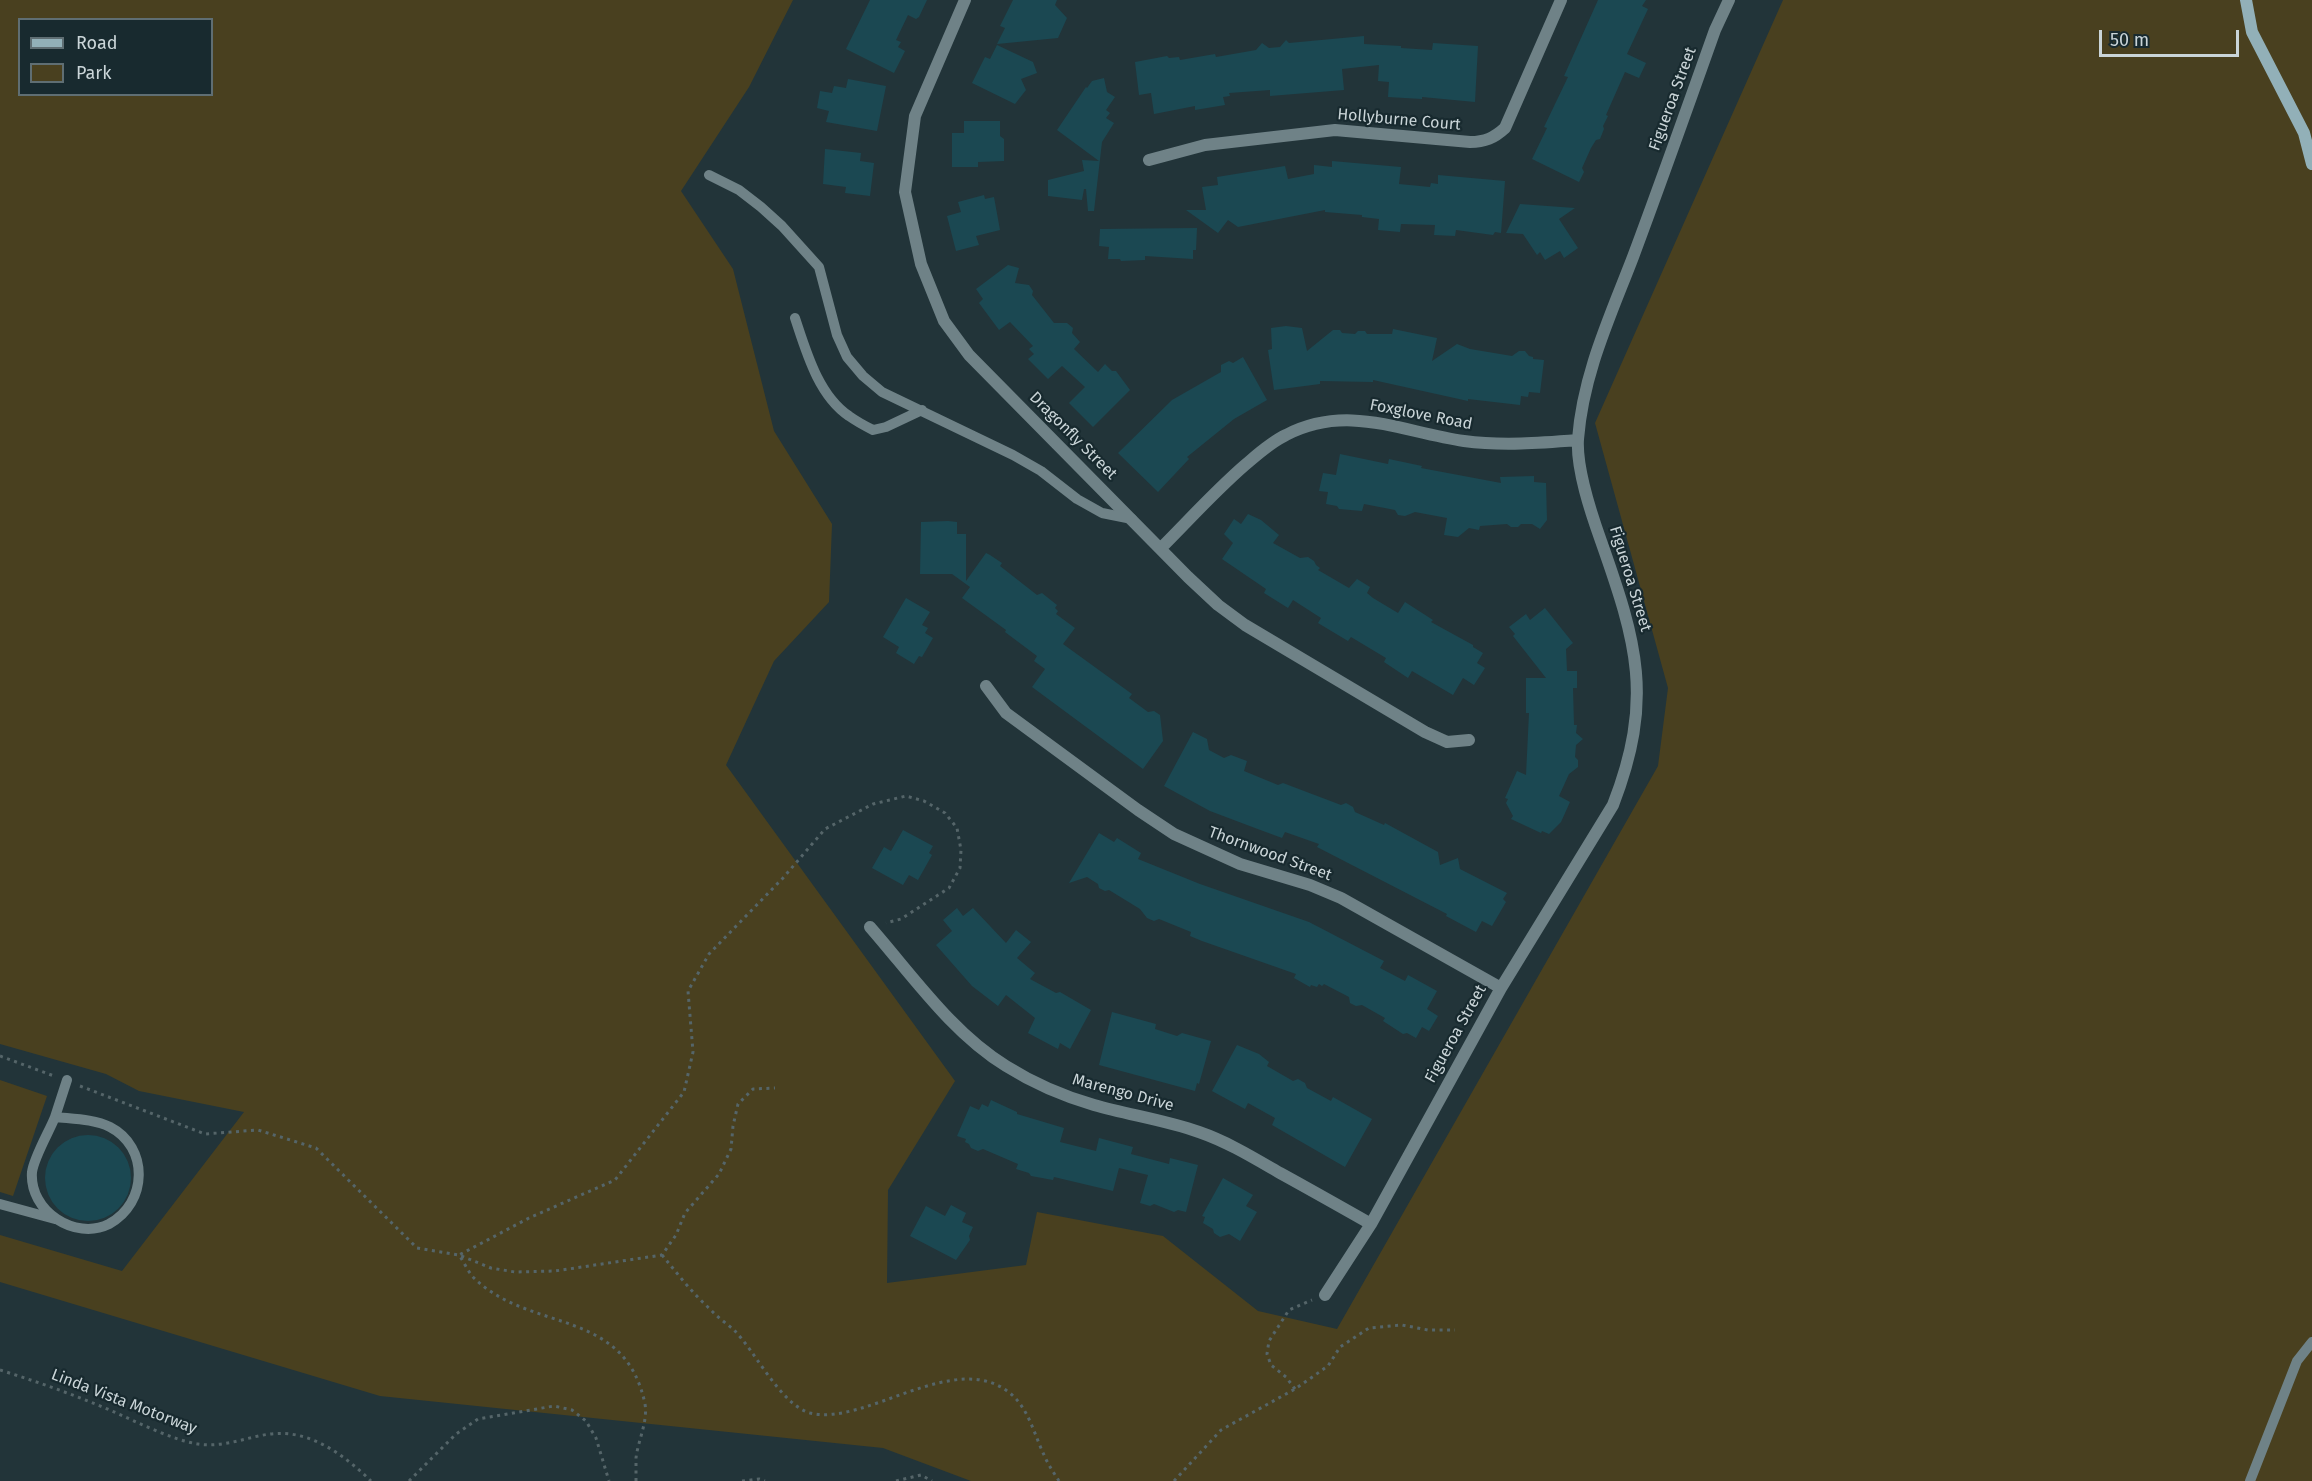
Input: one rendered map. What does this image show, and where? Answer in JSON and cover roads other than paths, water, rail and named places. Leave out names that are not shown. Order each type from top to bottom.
[{"type":"street","name":"Dragonfly Street","points":[[965,0],[915,116],[905,192],[921,264],[944,321],[969,355],[1218,605],[1245,625],[1425,732],[1447,742],[1468,740]]},
{"type":"street","name":"Hollyburne Court","points":[[1149,160],[1205,145],[1335,130],[1483,142],[1495,137],[1505,128],[1561,0]]},
{"type":"street","name":"Figueroa Street","points":[[1324,1294],[1371,1224],[1501,988],[1613,805],[1624,777],[1634,738],[1638,708],[1638,678],[1622,599],[1590,509],[1578,453],[1578,440],[1587,381],[1594,356],[1632,259],[1715,30],[1729,0]]},
{"type":"street","points":[[2246,0],[2252,32],[2304,133],[2312,164]]},
{"type":"street","name":"Foxglove Road","points":[[1161,548],[1218,489],[1266,447],[1285,435],[1329,420],[1351,419],[1384,423],[1437,436],[1489,443],[1534,444],[1578,440]]},
{"type":"street","name":"Thornwood Street","points":[[986,686],[1006,713],[1174,834],[1240,864],[1310,885],[1341,898],[1501,988]]},
{"type":"street","name":"Marengo Drive","points":[[870,927],[950,1018],[982,1048],[1006,1066],[1040,1085],[1067,1096],[1094,1105],[1165,1121],[1234,1146],[1371,1224]]},
{"type":"lane","points":[[709,175],[739,190],[761,207],[782,226],[819,267],[837,335],[847,357],[863,376],[882,392],[1013,455],[1041,471],[1077,500],[1102,513],[1132,519]]},
{"type":"lane","points":[[795,318],[807,355],[825,389],[847,415],[873,430],[886,428],[922,410]]},
{"type":"lane","points":[[55,1219],[42,1206],[34,1190],[32,1172],[55,1117],[67,1080]]},
{"type":"lane","points":[[0,1204],[55,1219],[72,1227],[90,1229],[108,1224],[123,1214],[134,1199],[139,1183],[139,1166],[133,1150],[123,1136],[109,1126],[55,1117]]},
{"type":"lane","points":[[2250,1481],[2297,1360],[2312,1342]]}]
